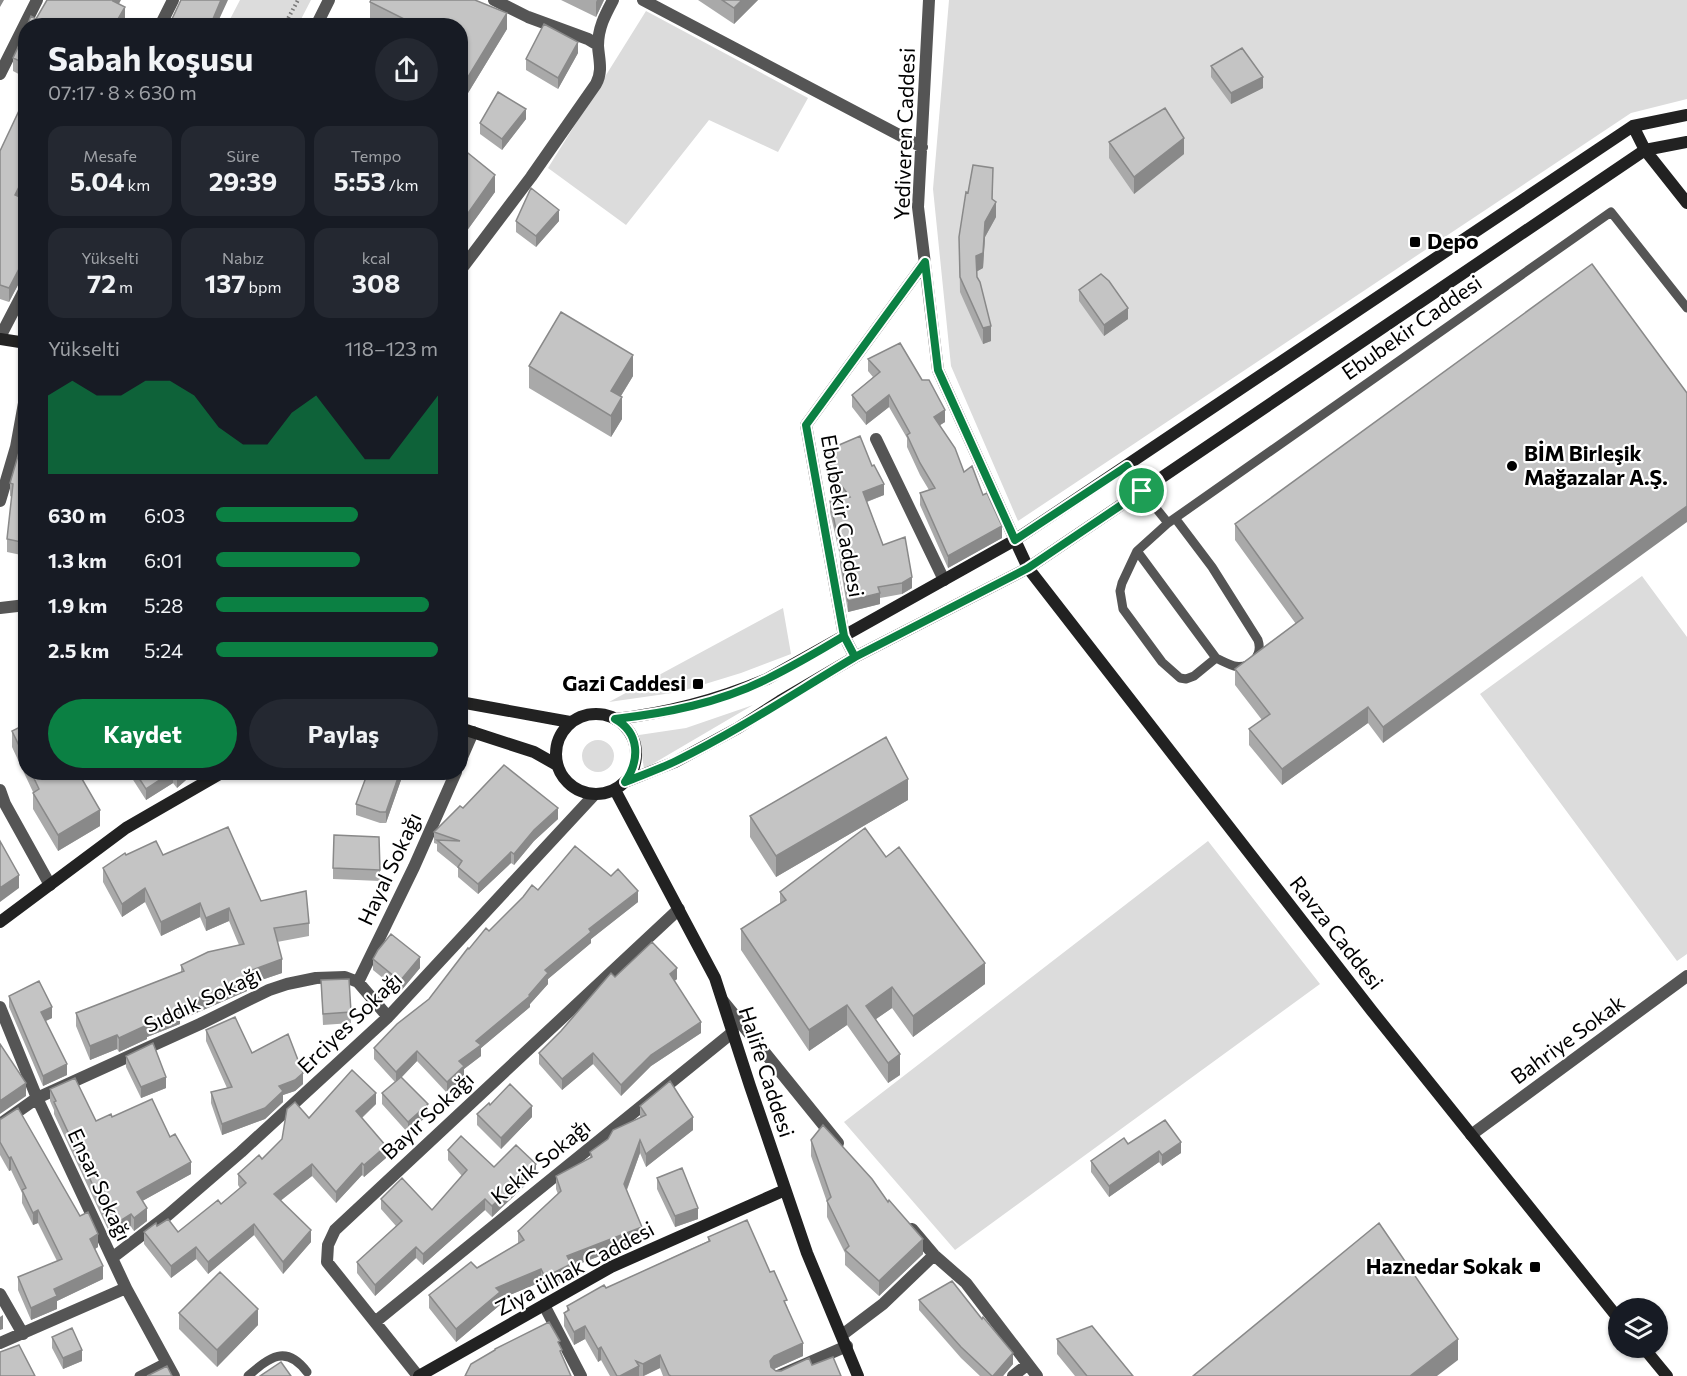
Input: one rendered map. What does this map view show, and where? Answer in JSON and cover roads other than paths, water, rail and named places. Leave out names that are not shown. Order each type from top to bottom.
[{"type":"main road","name":"Ebubekir Caddesi","points":[[615,719],[692,706],[767,679],[1015,540],[1633,126],[1687,115]]},
{"type":"main road","points":[[1633,126],[1645,150],[1687,203]]},
{"type":"main road","name":"Ebubekir Caddesi","points":[[620,786],[675,762],[738,728],[855,657],[1028,568],[1645,150],[1687,142]]},
{"type":"main road","points":[[0,338],[18,341]]},
{"type":"main road","points":[[1015,540],[1028,568]]},
{"type":"main road","name":"Ravza Caddesi","points":[[1028,568],[1372,1011],[1608,1306]]},
{"type":"main road","name":"Ebubekir Caddesi","points":[[844,636],[855,657]]},
{"type":"main road","points":[[468,703],[570,722]]},
{"type":"main road","points":[[596,714],[615,719],[622,723],[631,734],[636,746],[633,771],[620,786],[603,794],[578,790],[567,783],[557,765],[556,746],[561,733],[570,722],[583,716],[596,714]]},
{"type":"main road","points":[[468,729],[473,732]]},
{"type":"main road","points":[[468,730],[534,752],[557,765]]},
{"type":"main road","points":[[0,922],[126,828],[209,780]]},
{"type":"main road","name":"Halife Caddesi","points":[[620,786],[679,909],[712,970],[807,1253],[858,1376]]},
{"type":"main road","name":"Ziya ülhak Caddesi","points":[[419,1376],[433,1373],[611,1267],[785,1190]]},
{"type":"main road","points":[[1652,1358],[1667,1376]]},
{"type":"street","points":[[28,18],[37,0]]},
{"type":"street","points":[[164,18],[173,0]]},
{"type":"street","points":[[320,18],[329,0]]},
{"type":"street","points":[[494,0],[528,17],[588,39],[598,45]]},
{"type":"street","points":[[468,261],[531,177],[600,77],[601,64],[598,45],[600,24],[613,0]]},
{"type":"street","points":[[643,0],[922,147]]},
{"type":"street","name":"Yediveren Caddesi","points":[[929,0],[918,207],[938,370],[1015,540]]},
{"type":"street","points":[[0,74],[18,38]]},
{"type":"street","name":"Ebubekir Caddesi","points":[[844,636],[806,425],[925,262]]},
{"type":"street","points":[[0,338],[18,303]]},
{"type":"street","points":[[876,439],[944,580]]},
{"type":"street","points":[[0,501],[18,456]]},
{"type":"street","points":[[0,608],[18,606]]},
{"type":"street","points":[[468,744],[473,732]]},
{"type":"street","name":"Hayal Sokağı","points":[[358,982],[414,867],[452,780]]},
{"type":"street","points":[[0,790],[5,804],[50,885]]},
{"type":"street","name":"Erciyes Sokağı","points":[[112,1258],[168,1215],[241,1152],[388,1017],[595,794]]},
{"type":"street","name":"Bayır Sokağı","points":[[419,1376],[327,1262],[328,1245],[335,1230],[679,909]]},
{"type":"street","name":"Bahriye Sokak","points":[[1471,1135],[1687,976]]},
{"type":"street","name":"Sıddık Sokağı","points":[[0,1124],[37,1098],[269,990],[316,978],[345,977],[358,982]]},
{"type":"street","points":[[358,982],[388,1017]]},
{"type":"street","points":[[723,1001],[849,1156]]},
{"type":"street","name":"Ensar Sokağı","points":[[0,1006],[37,1098],[126,1288],[174,1376]]},
{"type":"street","name":"Kekik Sokağı","points":[[375,1322],[733,1032]]},
{"type":"street","points":[[903,1219],[934,1255],[966,1283],[1038,1376]]},
{"type":"street","points":[[778,1376],[845,1340],[934,1255]]},
{"type":"street","points":[[0,1343],[126,1288]]},
{"type":"street","points":[[0,1294],[23,1334]]},
{"type":"street","points":[[544,1305],[581,1376]]},
{"type":"street","points":[[1013,1376],[1028,1364]]},
{"type":"lane","name":"Ebubekir Caddesi","points":[[1171,520],[1611,212],[1687,308]]},
{"type":"lane","points":[[1127,466],[1142,491],[1212,567],[1258,640],[1261,647],[1258,656],[1248,664],[1241,666],[1227,664],[1216,658],[1137,551]]},
{"type":"lane","points":[[1171,520],[1137,551],[1122,583],[1123,609],[1162,662],[1180,678],[1186,679],[1194,676],[1216,658]]},
{"type":"lane","points":[[248,1376],[268,1360],[281,1354],[293,1358],[307,1372]]},
{"type":"lane","points":[[140,1376],[166,1362]]},
{"type":"place","name":"Depo","points":[[1415,242]]},
{"type":"place","name":"BİM Birleşik Mağazalar A.Ş.","points":[[1512,466]]},
{"type":"place","name":"Gazi Caddesi","points":[[698,684]]},
{"type":"place","name":"Haznedar Sokak","points":[[1535,1267]]}]
